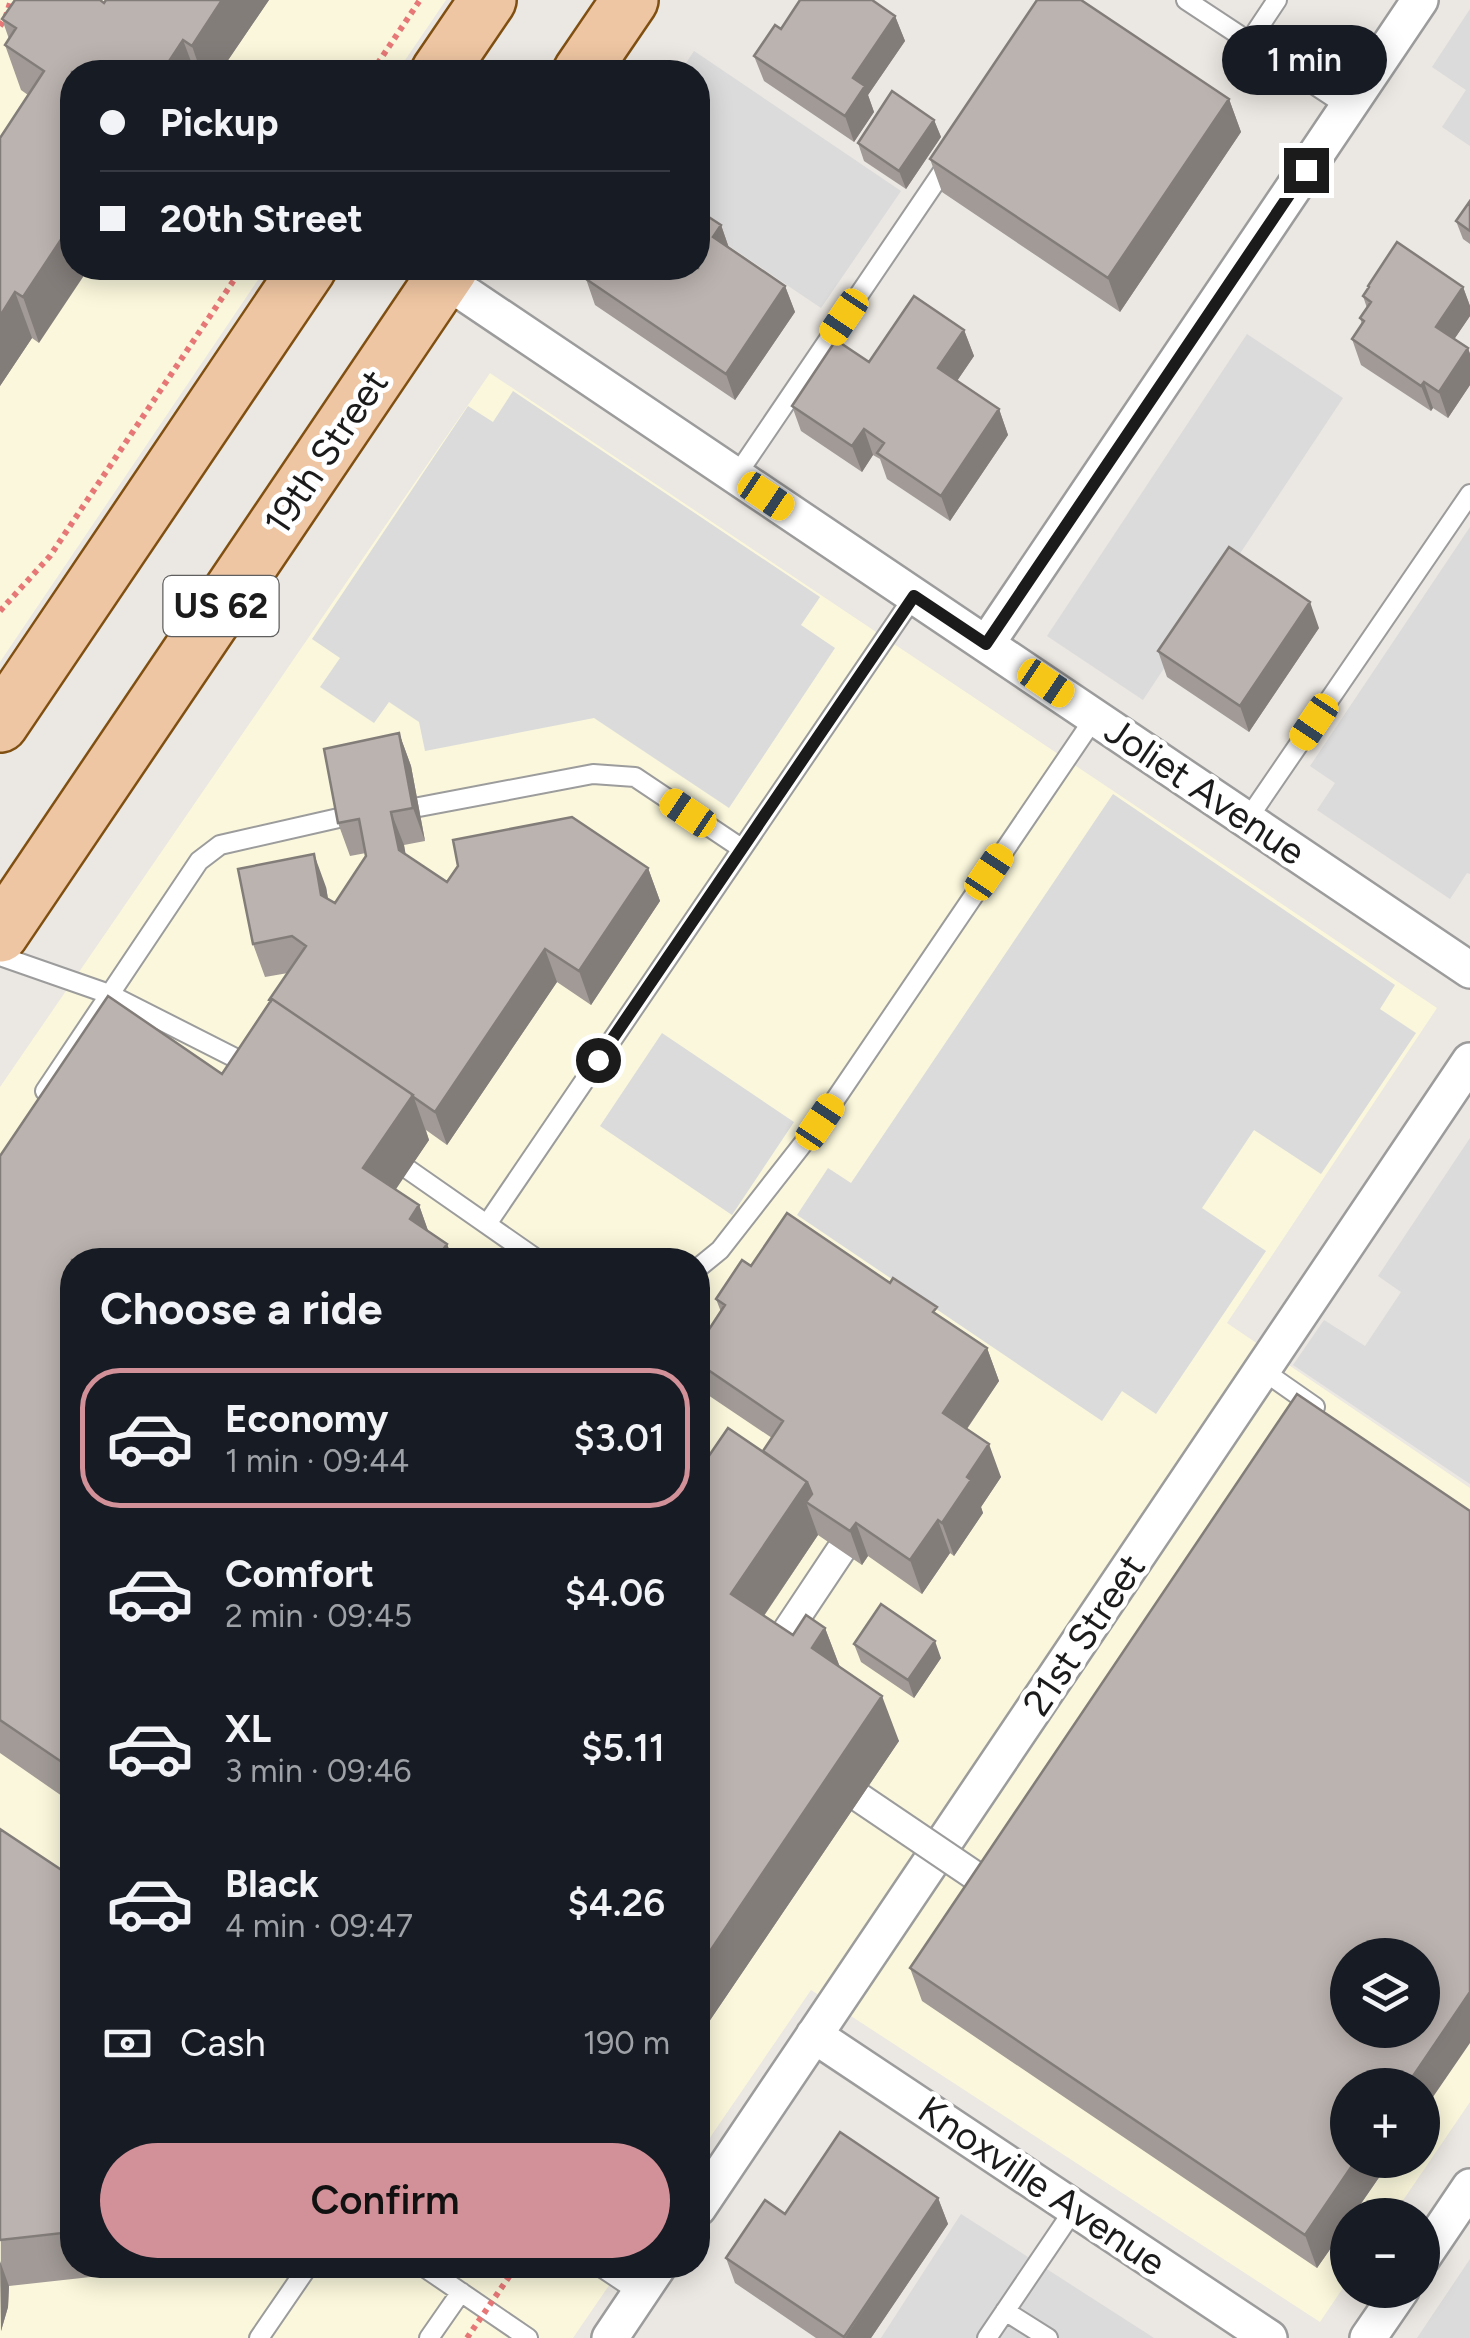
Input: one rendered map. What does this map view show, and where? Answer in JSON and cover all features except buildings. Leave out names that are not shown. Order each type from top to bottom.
[{"type":"main road","points":[[447,60],[488,0]]},
{"type":"main road","points":[[589,60],[630,0]]},
{"type":"main road","name":"US 62","points":[[0,724],[300,280]]},
{"type":"main road","name":"19th Street","points":[[0,934],[441,280]]},
{"type":"main road","points":[[0,744],[40,665]]},
{"type":"street","points":[[986,644],[1420,0]]},
{"type":"street","name":"Joliet Avenue","points":[[456,280],[736,476],[1470,970]]},
{"type":"street","name":"21st Street","points":[[710,2190],[1470,1061]]},
{"type":"street","points":[[771,1654],[841,1550]]},
{"type":"street","points":[[860,1798],[996,1890]]},
{"type":"street","name":"Knoxville Avenue","points":[[814,2035],[1269,2338]]},
{"type":"street","points":[[1440,2231],[1470,2187]]},
{"type":"street","points":[[610,2338],[650,2279]]},
{"type":"street","points":[[1368,2338],[1389,2308]]},
{"type":"lane","points":[[1186,0],[1348,108]]},
{"type":"lane","points":[[1248,42],[1277,0]]},
{"type":"lane","points":[[736,476],[959,148]]},
{"type":"lane","points":[[1247,820],[1470,494]]},
{"type":"lane","points":[[487,1224],[914,596]]},
{"type":"lane","points":[[710,1258],[820,1122],[1095,716]]},
{"type":"lane","points":[[419,807],[594,774],[635,777],[741,848]]},
{"type":"lane","points":[[33,1108],[199,861],[220,845],[343,818]]},
{"type":"lane","points":[[0,956],[110,994],[268,1075]]},
{"type":"lane","points":[[409,1170],[521,1248]]},
{"type":"lane","points":[[1262,1370],[1326,1415]]},
{"type":"lane","points":[[987,2338],[1075,2208]]},
{"type":"lane","points":[[259,2338],[300,2278]]},
{"type":"lane","points":[[440,2278],[528,2338]]},
{"type":"lane","points":[[429,2338],[461,2292]]},
{"type":"lane","points":[[1005,2311],[1048,2338]]},
{"type":"path","points":[[0,26],[11,0]]},
{"type":"path","points":[[380,60],[420,0]]},
{"type":"path","points":[[0,611],[50,556],[234,280]]},
{"type":"path","points":[[467,2338],[508,2278]]},
{"type":"shaded area","points":[[0,0],[446,0],[405,60],[60,60],[60,280],[258,280],[0,662]]},
{"type":"shaded area","points":[[1470,9],[1470,146],[1442,127],[1466,90],[1432,67]]},
{"type":"shaded area","points":[[694,51],[707,60],[688,60]]},
{"type":"shaded area","points":[[710,62],[901,191],[821,308],[710,233]]},
{"type":"shaded area","points":[[1247,334],[1343,398],[1143,700],[1047,636]]},
{"type":"shaded area","points":[[490,373],[1437,1008],[1227,1323],[1470,1488],[1470,2102],[1440,2146],[1440,2068],[1330,2068],[1330,2178],[1418,2178],[1405,2198],[1330,2198],[1330,2307],[1320,2322],[811,1990],[710,2137],[710,1248],[60,1248],[60,2278],[614,2278],[573,2338],[0,2338],[0,1087]]},
{"type":"shaded area","points":[[513,391],[820,597],[801,625],[835,648],[729,808],[594,718],[425,751],[419,722],[389,702],[374,723],[320,687],[340,658],[312,639],[468,406],[493,422]]},
{"type":"shaded area","points":[[1470,527],[1470,874],[1450,899],[1317,810],[1335,783],[1310,766]]},
{"type":"shaded area","points":[[1113,794],[1395,985],[1380,1009],[1416,1033],[1321,1174],[1254,1130],[1202,1208],[1266,1251],[1156,1414],[1122,1391],[1102,1421],[797,1215],[828,1168],[851,1183]]},
{"type":"shaded area","points":[[662,1033],[794,1122],[732,1215],[600,1126]]},
{"type":"shaded area","points":[[1470,1138],[1470,1484],[1293,1365],[1324,1320],[1365,1346],[1401,1292],[1378,1276]]},
{"type":"shaded area","points":[[961,2214],[1154,2338],[881,2338]]},
{"type":"shaded area","points":[[1470,2259],[1470,2338],[1417,2338]]},
{"type":"route","points":[[598,1060],[914,596],[986,644],[1306,170]]}]
